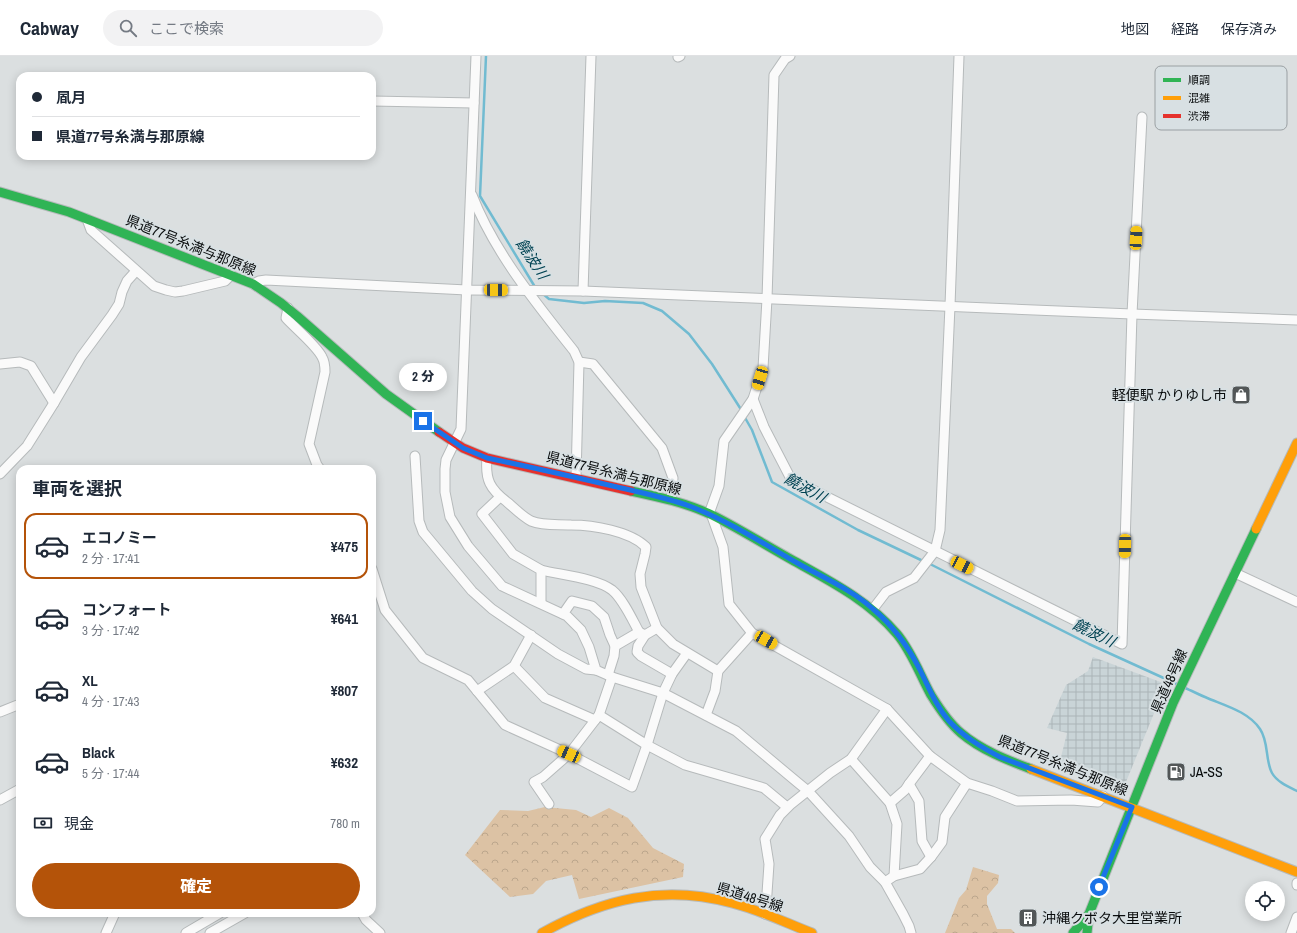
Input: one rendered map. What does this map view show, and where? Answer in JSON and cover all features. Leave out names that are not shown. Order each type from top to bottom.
[{"type":"main road","name":"県道77号糸満与那原線","points":[[0,192],[41,203],[87,219],[252,284],[288,308],[386,394],[455,444],[463,448],[487,458],[576,477],[671,500],[712,515],[843,588],[873,609],[898,635],[920,669],[938,706],[961,733],[980,746],[1000,757],[1297,872]]},
{"type":"main road","name":"県道48号線","points":[[1073,933],[1088,914],[1173,703],[1297,443]]},
{"type":"main road","name":"県道48号線","points":[[542,933],[589,910],[627,898],[685,895],[732,903],[765,914],[812,933]]},
{"type":"main road","points":[[1087,933],[1088,914]]},
{"type":"street","points":[[476,56],[462,428],[446,460],[444,469],[445,492],[450,517],[468,546],[502,586],[567,616],[581,630],[589,647],[596,670]]},
{"type":"street","points":[[583,291],[591,56]]},
{"type":"street","points":[[790,56],[785,59],[774,75],[767,300],[763,368],[753,399],[724,441],[719,486],[710,511],[723,547],[729,604],[752,632],[887,709],[930,756],[966,783],[1017,801],[1071,800],[1098,802],[1102,796]]},
{"type":"street","points":[[873,609],[886,592],[914,578],[935,551],[940,530],[959,56]]},
{"type":"street","points":[[376,100],[474,103]]},
{"type":"street","points":[[753,399],[764,427],[791,479],[1122,644],[1132,314],[1142,117]]},
{"type":"street","points":[[471,192],[481,218],[526,290],[574,351],[579,362],[576,477]]},
{"type":"street","points":[[87,219],[91,230],[154,286],[175,292],[200,288],[225,281],[231,275]]},
{"type":"street","points":[[0,474],[27,446],[81,357],[119,304],[127,281],[136,271]]},
{"type":"street","points":[[252,284],[258,281],[266,280],[467,290],[583,291],[767,300],[1297,320]]},
{"type":"street","points":[[288,308],[286,318],[317,349],[325,366],[325,372],[309,444],[317,465]]},
{"type":"street","points":[[0,364],[20,362],[31,366],[54,403]]},
{"type":"street","points":[[579,362],[593,364],[662,448],[673,478],[671,500]]},
{"type":"street","points":[[415,456],[420,521],[424,532],[472,591],[492,609],[558,654],[586,669],[596,670],[663,693],[736,731],[808,791],[849,836],[870,867],[885,882],[903,914],[911,933]]},
{"type":"street","points":[[487,458],[486,468],[494,492],[530,520],[545,525],[572,524],[601,528],[626,535],[642,543],[646,547],[640,574],[641,587],[657,628],[673,644],[718,671]]},
{"type":"street","points":[[500,497],[482,514],[513,554],[541,570],[599,583],[613,591],[627,609],[642,634],[637,652],[640,656],[672,674]]},
{"type":"street","points":[[541,570],[541,603]]},
{"type":"street","points":[[1236,573],[1296,599]]},
{"type":"street","points":[[376,581],[386,610],[423,658],[468,680],[505,725],[569,754],[632,786],[647,745],[663,693],[672,674],[687,653]]},
{"type":"street","points":[[549,804],[534,782],[543,777],[569,754],[597,718],[610,676],[615,646],[604,617],[592,606],[572,601],[563,614]]},
{"type":"street","points":[[615,646],[657,628]]},
{"type":"street","points":[[706,715],[715,691],[718,671],[752,632]]},
{"type":"street","points":[[477,691],[514,666],[531,635]]},
{"type":"street","points":[[514,666],[545,698],[597,718],[685,765],[764,788],[787,807]]},
{"type":"street","points":[[0,712],[16,706]]},
{"type":"street","points":[[765,914],[769,864],[765,839],[780,814],[787,807],[830,773],[851,759],[887,709]]},
{"type":"street","points":[[890,803],[906,790],[930,756]]},
{"type":"street","points":[[851,759],[890,803],[897,824],[894,876]]},
{"type":"street","points":[[885,882],[894,876],[920,869],[931,857],[942,842],[945,817],[966,783]]},
{"type":"street","points":[[909,784],[919,801],[922,841],[931,857]]},
{"type":"street","points":[[0,800],[16,791]]},
{"type":"street","points":[[106,933],[113,917]]},
{"type":"street","points":[[186,933],[213,917]]},
{"type":"street","points":[[210,933],[238,917]]},
{"type":"street","points":[[364,917],[380,933]]},
{"type":"street","points":[[1294,929],[1297,917]]},
{"type":"shaded area","points":[[1093,657],[1166,684],[1126,782],[1114,786],[1058,769],[1067,733],[1047,728],[1066,685],[1088,671]]},
{"type":"green space","points":[[545,807],[576,810],[591,817],[609,808],[628,818],[653,848],[684,864],[683,877],[579,899],[572,875],[546,881],[533,894],[510,897],[465,855],[500,810],[528,811]]},
{"type":"green space","points":[[973,867],[999,875],[998,883],[987,896],[987,904],[997,929],[1011,929],[1015,933],[945,933],[959,898],[966,890]]},
{"type":"waterway","name":"饒波川","points":[[486,56],[480,196],[535,287]]},
{"type":"waterway","name":"饒波川","points":[[542,293],[549,299],[584,303],[605,301],[643,303],[662,311],[689,334],[712,364],[742,411]]},
{"type":"waterway","name":"饒波川","points":[[744,416],[752,430],[772,482],[858,530],[923,561]]},
{"type":"waterway","name":"饒波川","points":[[928,563],[1089,644],[1179,685]]},
{"type":"waterway","name":"饒波川","points":[[1185,688],[1235,709],[1255,723],[1263,734],[1268,762],[1272,773],[1280,782],[1297,791]]},
{"type":"traffic: fast","points":[[0,192],[69,212],[253,284],[297,316],[386,394],[439,432]]},
{"type":"traffic: fast","points":[[631,491],[683,504],[712,515],[822,577],[862,602],[886,622],[897,634],[911,656],[931,695],[952,725],[977,745],[1031,769]]},
{"type":"traffic: fast","points":[[1073,933],[1089,914],[1173,703],[1256,529]]},
{"type":"traffic: fast","points":[[1087,933],[1089,914]]},
{"type":"traffic: slow","points":[[1256,529],[1297,443]]},
{"type":"traffic: slow","points":[[1031,769],[1297,872]]},
{"type":"traffic: slow","points":[[542,933],[588,911],[634,898],[658,895],[707,897],[732,903],[763,913],[812,933]]},
{"type":"traffic: jam","points":[[439,432],[463,448],[487,458],[631,491]]},
{"type":"place","name":"軽便駅 かりゆし市","points":[[1241,395]]},
{"type":"place","name":"JA-SS","points":[[1176,772]]},
{"type":"place","name":"沖縄クボタ大里営業所","points":[[1028,918]]},
{"type":"route","points":[[423,421],[446,438],[463,448],[487,458],[576,477],[671,500],[712,515],[843,588],[864,602],[873,609],[898,635],[920,669],[938,706],[961,733],[1000,757],[1132,807],[1099,887]]}]
